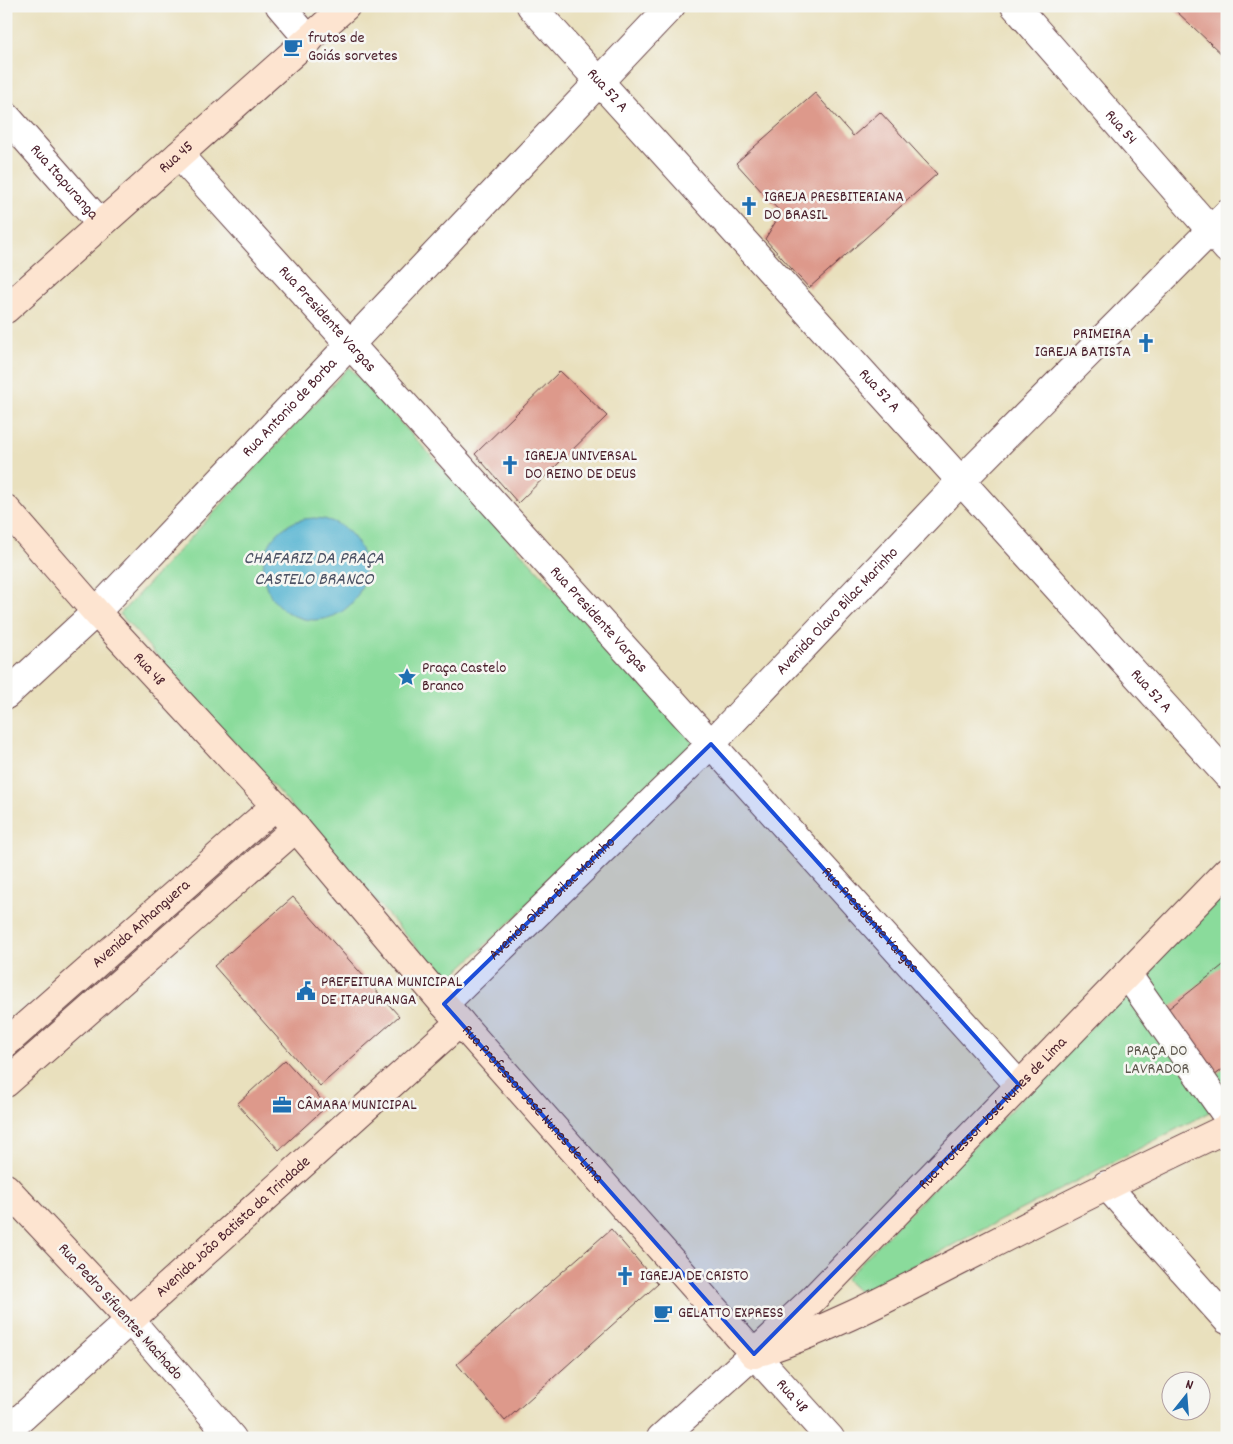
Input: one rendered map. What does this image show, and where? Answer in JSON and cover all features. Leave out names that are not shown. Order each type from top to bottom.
[{"type":"main road","name":"Rua 45","points":[[6,309],[346,6]]},
{"type":"main road","name":"Rua 48","points":[[6,509],[96,612],[296,828]]},
{"type":"main road","name":"Avenida Anhanguera","points":[[6,1043],[275,806]]},
{"type":"main road","name":"Rua Professor José Nunes de Lima","points":[[296,828],[452,1013],[754,1354],[813,1299],[1227,871]]},
{"type":"main road","points":[[6,1083],[296,828]]},
{"type":"main road","name":"Avenida João Batista da Trindade","points":[[130,1320],[452,1013]]},
{"type":"main road","points":[[754,1354],[802,1338],[847,1319],[1106,1185],[1227,1128]]},
{"type":"main road","name":"Rua Pedro Sifuentes Machado","points":[[6,1188],[130,1320]]},
{"type":"street","points":[[280,6],[309,40]]},
{"type":"street","name":"Rua 52 A","points":[[531,6],[1227,775]]},
{"type":"street","name":"Rua Antonio de Borba","points":[[6,694],[96,612],[671,6]]},
{"type":"street","name":"Rua 54","points":[[1015,6],[1221,231]]},
{"type":"street","name":"Rua Itapuranga","points":[[6,116],[101,224]]},
{"type":"street","name":"Rua Presidente Vargas","points":[[180,155],[1019,1085]]},
{"type":"street","name":"Avenida Olavo Bilac Marinho","points":[[452,1013],[961,481],[1221,231]]},
{"type":"street","points":[[1127,974],[1227,1116]]},
{"type":"street","points":[[1106,1185],[1227,1320]]},
{"type":"street","name":"Avenida João Batista da Trindade","points":[[6,1432],[130,1320]]},
{"type":"street","name":"Rua Pedro Sifuentes Machado","points":[[130,1320],[232,1438]]},
{"type":"street","name":"Rua Professor José Nunes de Lima","points":[[661,1438],[754,1354]]},
{"type":"street","name":"Rua 48","points":[[754,1354],[830,1438]]},
{"type":"highlighted area","points":[[711,744],[1019,1085],[754,1354],[444,1004]]},
{"type":"green space","name":"Praça Castelo Branco","points":[[349,367],[696,741],[599,838],[447,981],[120,614]]},
{"type":"green space","name":"PRAÇA DO LAVRADOR","points":[[1227,889],[1227,1103],[860,1293],[845,1279]]},
{"type":"water","name":"CHAFARIZ DA PRAÇA CASTELO BRANCO","points":[[314,518],[334,522],[350,533],[361,549],[365,569],[361,589],[350,605],[334,616],[314,620],[294,616],[278,605],[267,589],[263,569],[267,549],[278,533],[294,522]]},
{"type":"building","points":[[1178,6],[1227,6],[1227,59],[1175,10]]},
{"type":"building","name":"IGREJA PRESBITERIANA DO BRASIL","points":[[815,93],[853,136],[880,112],[937,174],[809,288],[765,239],[781,213],[736,163]]},
{"type":"building","name":"IGREJA UNIVERSAL DO REINO DE DEUS","points":[[560,371],[607,416],[518,503],[475,454]]},
{"type":"building","name":"PREFEITURA MUNICIPAL DE ITAPURANGA","points":[[293,897],[399,1016],[320,1086],[214,966]]},
{"type":"building","points":[[1227,962],[1227,1066],[1214,1076],[1168,1009]]},
{"type":"building","name":"CÂMARA MUNICIPAL","points":[[285,1060],[327,1106],[279,1150],[237,1104]]},
{"type":"building","name":"IGREJA DE CRISTO","points":[[611,1229],[658,1284],[505,1421],[457,1364]]},
{"type":"place","name":"frutos de Goiás sorvetes","points":[[293,47]]},
{"type":"place","name":"IGREJA PRESBITERIANA DO BRASIL","points":[[749,206]]},
{"type":"place","name":"PRIMEIRA IGREJA BATISTA","points":[[1146,343]]},
{"type":"place","name":"IGREJA UNIVERSAL DO REINO DE DEUS","points":[[510,465]]},
{"type":"place","name":"Praça Castelo Branco","points":[[407,677]]},
{"type":"place","name":"PREFEITURA MUNICIPAL DE ITAPURANGA","points":[[306,991]]},
{"type":"place","name":"CÂMARA MUNICIPAL","points":[[282,1105]]},
{"type":"place","name":"IGREJA DE CRISTO","points":[[625,1276]]},
{"type":"place","name":"GELATTO EXPRESS","points":[[663,1313]]}]
